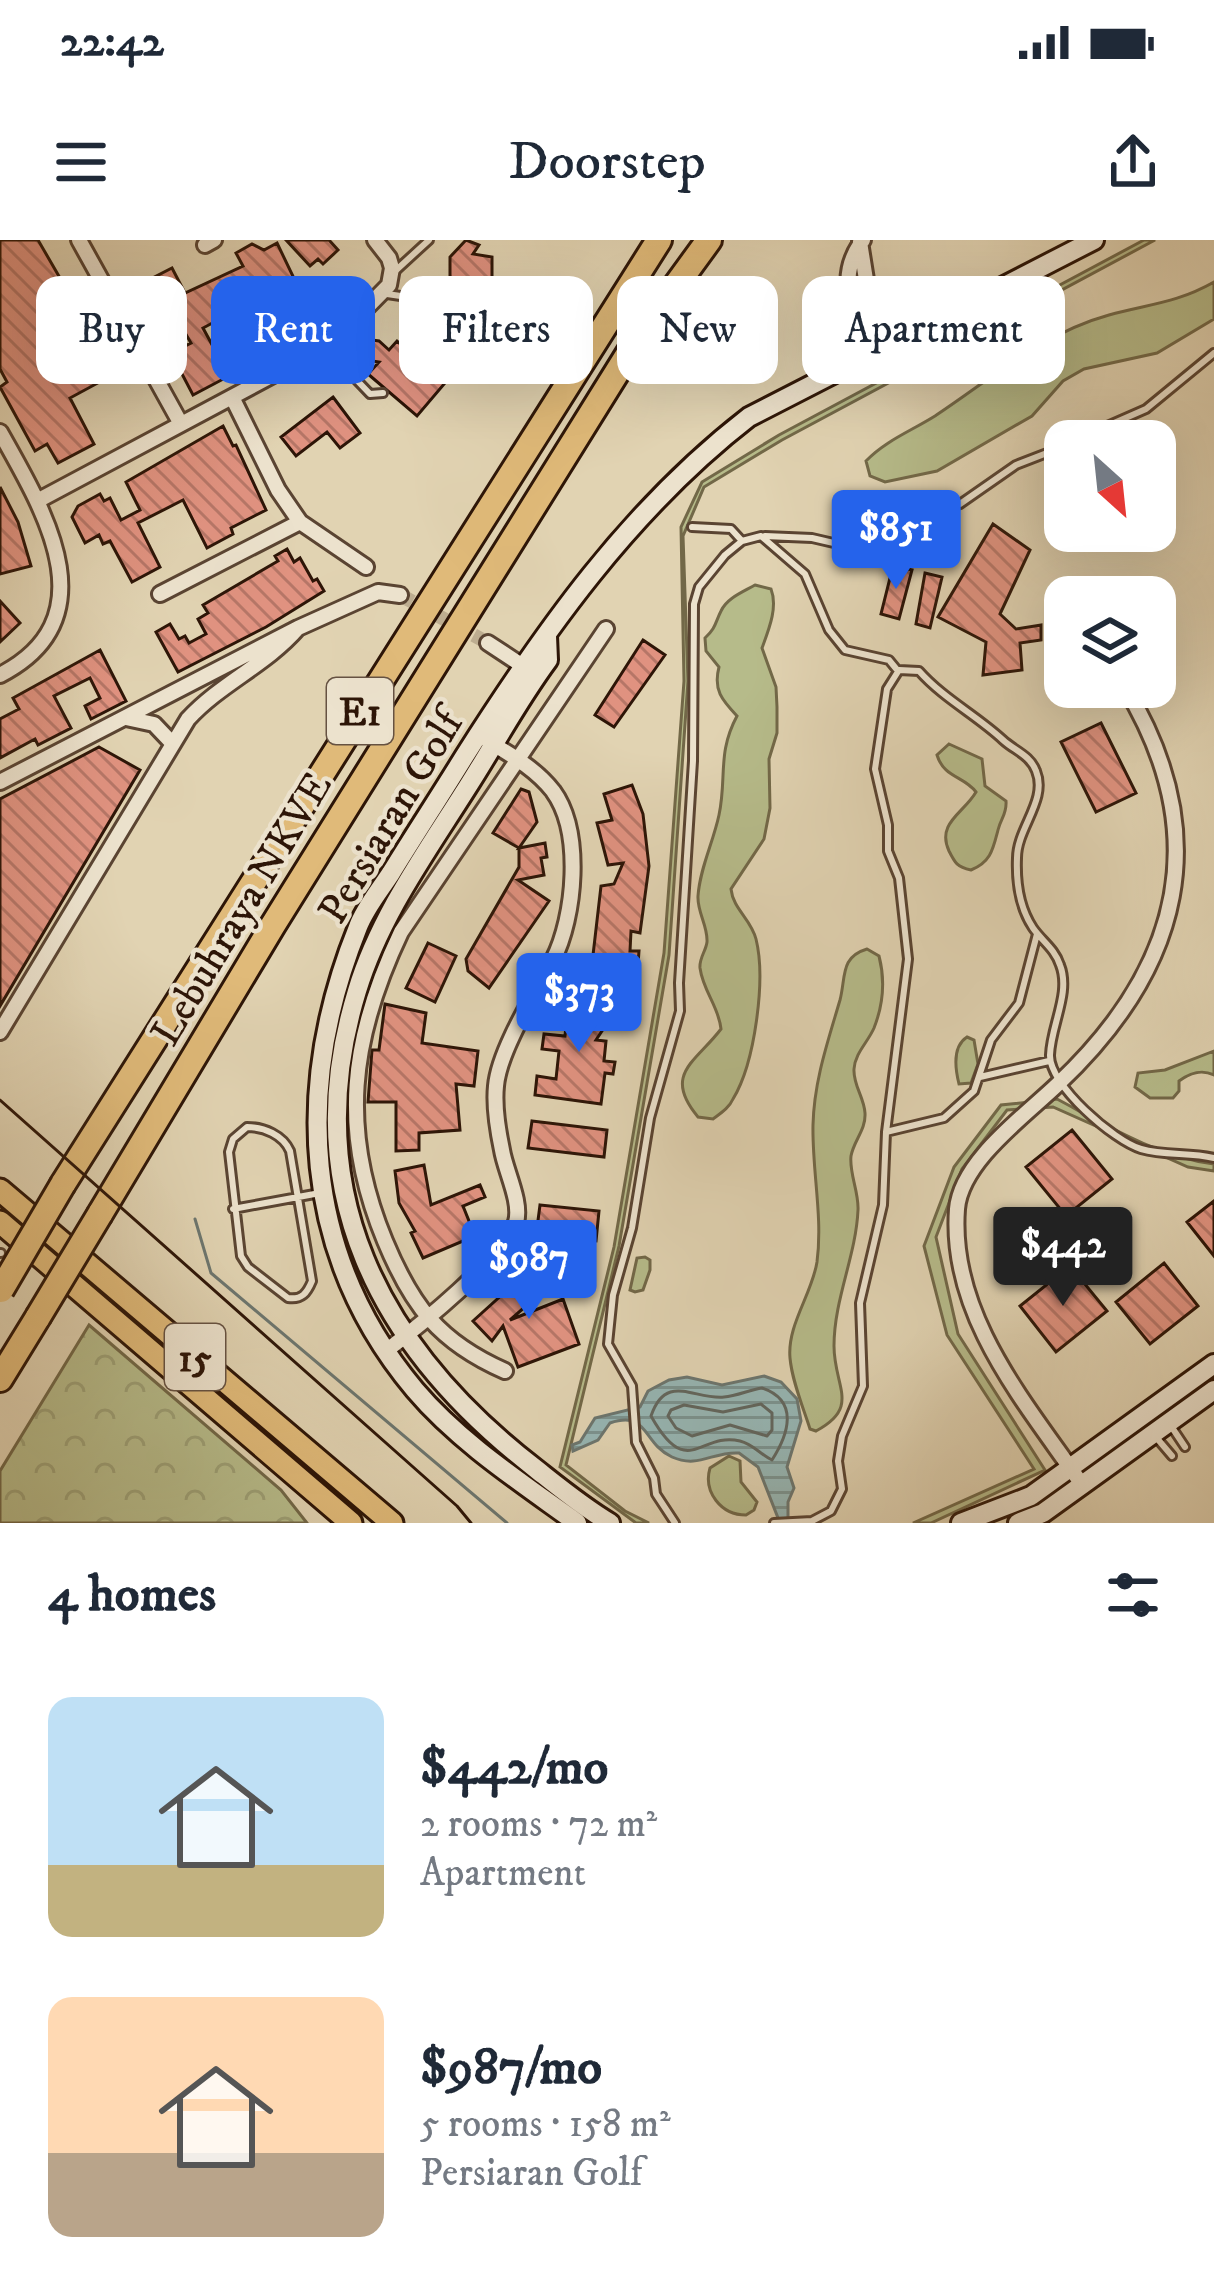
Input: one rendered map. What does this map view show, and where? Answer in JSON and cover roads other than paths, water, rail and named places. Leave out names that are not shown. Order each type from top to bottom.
[{"type":"highway","name":"Lebuhraya NKVE","points":[[0,1291],[659,240]]},
{"type":"highway","name":"Lebuhraya NKVE","points":[[2,1379],[273,926],[642,332],[709,240]]},
{"type":"main road","name":"15","points":[[0,1190],[392,1523]]},
{"type":"main road","name":"15","points":[[0,1222],[351,1523]]},
{"type":"street","points":[[79,240],[181,424]]},
{"type":"street","points":[[375,240],[389,258],[391,276],[375,301]]},
{"type":"street","name":"Persiaran Golf","points":[[1022,276],[1094,240]]},
{"type":"street","points":[[861,241],[866,276]]},
{"type":"street","points":[[849,276],[849,261],[861,241]]},
{"type":"street","points":[[39,500],[256,384]]},
{"type":"street","name":"Persiaran Golf","points":[[610,1523],[478,1422],[404,1337],[376,1287],[348,1217],[337,1138],[338,1078],[357,992],[386,917],[530,671],[548,660],[547,636],[566,603],[620,538],[722,437],[810,384]]},
{"type":"street","points":[[232,397],[278,490],[300,522],[366,567]]},
{"type":"street","points":[[0,432],[39,500],[59,553],[62,591],[50,631],[16,667],[0,675]]},
{"type":"street","points":[[160,594],[300,522]]},
{"type":"street","points":[[0,782],[298,628],[378,592],[400,596]]},
{"type":"street","points":[[0,1032],[172,743],[207,698],[268,658],[298,628]]},
{"type":"street","points":[[506,1371],[472,1356],[427,1317],[405,1289],[366,1193],[353,1103],[376,984],[401,932],[606,628]]},
{"type":"street","points":[[488,644],[530,671]]},
{"type":"street","points":[[1142,708],[1162,732],[1180,767]]},
{"type":"street","points":[[123,718],[154,724],[172,743]]},
{"type":"street","points":[[386,1351],[499,1247],[515,1224],[517,1210],[501,1148],[496,1083],[570,911],[572,872],[566,819],[553,790],[517,758],[487,740]]},
{"type":"street","name":"Persiaran Golf","points":[[487,740],[359,922],[321,1057],[315,1119],[320,1193],[338,1253],[386,1351],[418,1393],[518,1480],[577,1523]]},
{"type":"street","points":[[1077,1477],[988,1344],[968,1297],[957,1239],[958,1203],[973,1169],[1146,988],[1178,935]]},
{"type":"street","points":[[1018,1523],[1043,1513],[1077,1477],[1214,1364]]},
{"type":"street","points":[[961,1523],[1077,1477],[1161,1429],[1214,1390]]},
{"type":"street","points":[[308,1487],[331,1523]]},
{"type":"lane","points":[[391,276],[429,240]]},
{"type":"lane","points":[[383,293],[399,296]]},
{"type":"lane","points":[[1121,420],[1146,409],[1214,353]]},
{"type":"lane","points":[[361,384],[370,394],[383,393]]},
{"type":"lane","points":[[675,1523],[656,1495],[654,1478],[636,1442],[632,1386],[608,1345],[613,1295],[632,1228],[650,1118],[680,1011],[693,761],[694,604],[699,587],[742,541],[761,536],[838,544],[864,540],[895,519],[933,514],[960,504],[1016,465],[1044,454]]},
{"type":"lane","points":[[692,527],[731,529],[742,541]]},
{"type":"lane","points":[[761,536],[805,574],[829,630],[845,650],[889,660],[898,670],[919,671],[938,692],[988,723],[1005,742],[1025,754],[1038,773],[1038,799],[1017,848],[1016,880],[1022,906],[1061,967],[1063,991],[1049,1060],[1060,1083],[1112,1134],[1130,1145],[1214,1159]]},
{"type":"lane","points":[[775,1523],[812,1521],[831,1510],[842,1489],[838,1461],[842,1436],[863,1386],[860,1304],[883,1205],[886,1132],[908,959],[899,878],[888,851],[888,825],[875,769],[886,689],[898,670]]},
{"type":"lane","points":[[886,1132],[944,1118],[974,1090],[991,1040],[1019,1004],[1038,933]]},
{"type":"lane","points":[[980,1077],[1049,1060]]},
{"type":"lane","points":[[247,1127],[256,1127],[286,1143],[312,1281],[307,1293],[288,1298],[248,1267],[233,1210],[229,1152],[233,1139],[247,1127]]},
{"type":"lane","points":[[233,1210],[320,1193]]},
{"type":"lane","points":[[1161,1429],[1185,1447]]},
{"type":"lane","points":[[1161,1429],[1172,1456]]},
{"type":"water","points":[[764,1376],[781,1382],[797,1399],[801,1421],[787,1467],[794,1488],[788,1523],[780,1523],[758,1467],[739,1453],[682,1460],[662,1451],[639,1424],[623,1420],[610,1423],[598,1440],[573,1451],[572,1445],[580,1442],[595,1418],[640,1407],[648,1391],[669,1380],[687,1377],[722,1385]]},
{"type":"waterway","points":[[195,1219],[211,1273],[507,1523]]},
{"type":"tunnel","points":[[400,595],[488,643]]},
{"type":"tram line","points":[[0,1100],[471,1523]]}]
